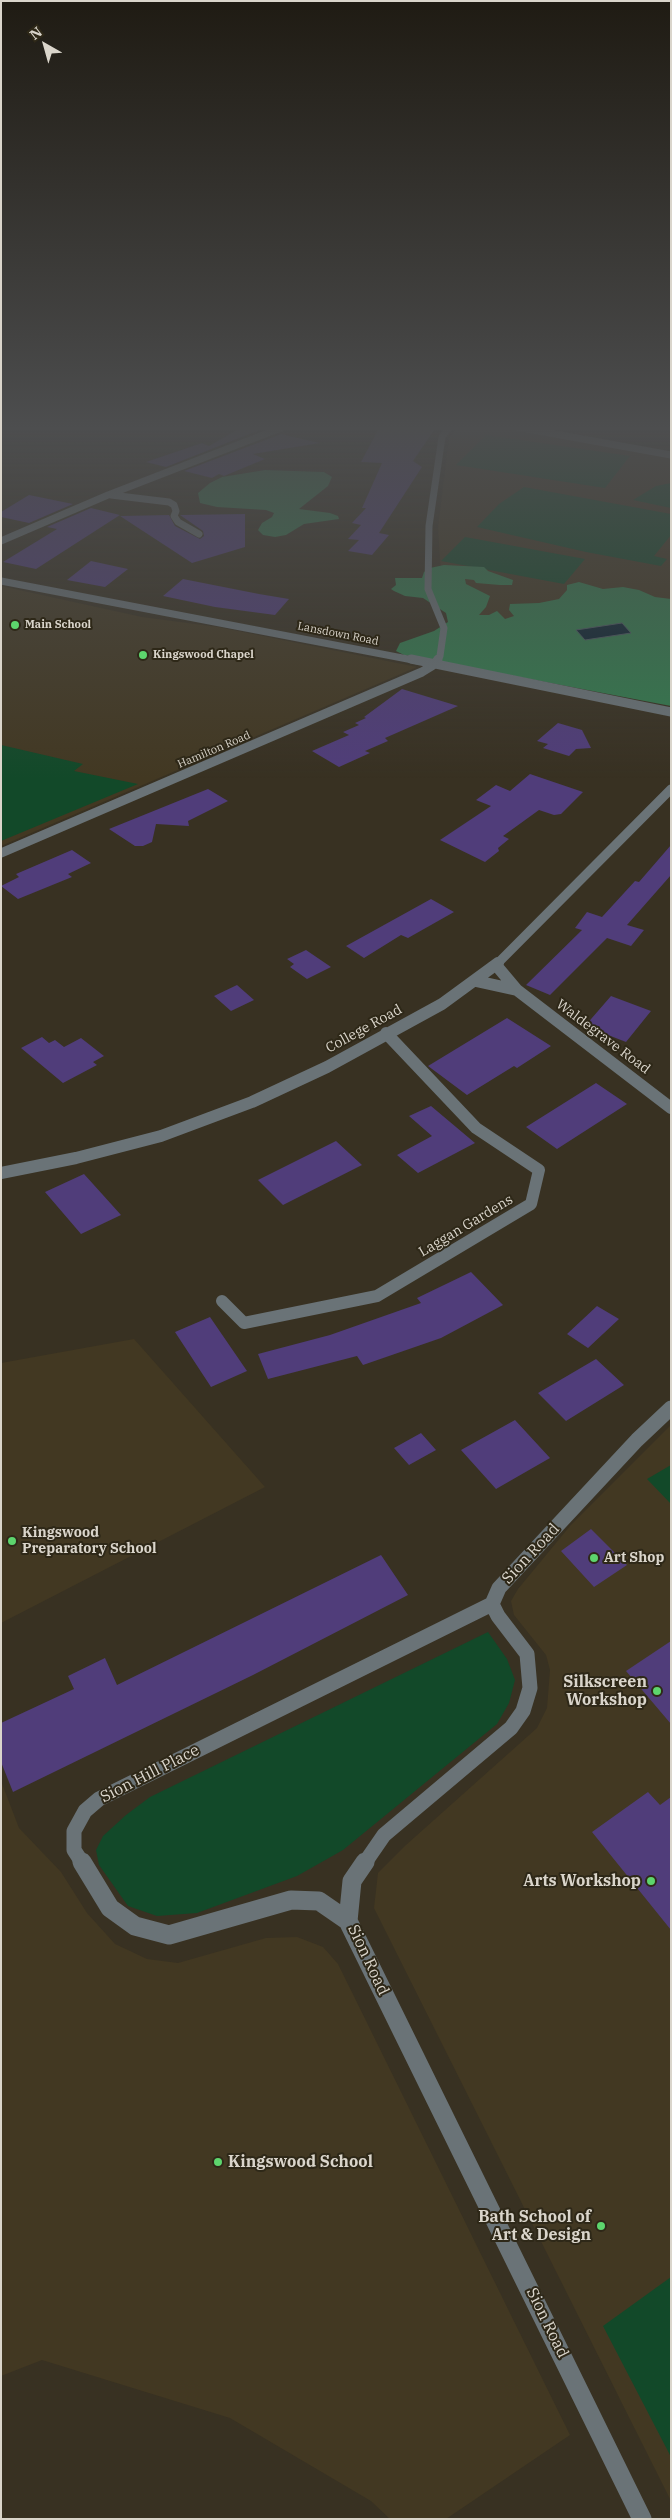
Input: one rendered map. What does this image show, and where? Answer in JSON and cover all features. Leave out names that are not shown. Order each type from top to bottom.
[{"type":"street","points":[[429,544],[428,589],[444,628],[440,656],[435,664]]},
{"type":"street","name":"Lansdown Road","points":[[1,581],[435,664],[671,712]]},
{"type":"street","name":"Hamilton Road","points":[[1,853],[422,672],[435,664]]},
{"type":"street","name":"College Road","points":[[1,1173],[76,1158],[162,1136],[252,1102],[326,1067],[442,1004],[496,965],[671,789]]},
{"type":"street","name":"Waldegrave Road","points":[[496,965],[517,990],[671,1108]]},
{"type":"street","name":"Waldegrave Road","points":[[476,981],[517,990]]},
{"type":"street","name":"Laggan Gardens","points":[[222,1301],[244,1323],[377,1296],[531,1204],[539,1170],[476,1128],[386,1033]]},
{"type":"street","name":"Sion Road","points":[[642,2519],[348,1921],[352,1881],[384,1835],[511,1728],[523,1711],[530,1688],[527,1654],[498,1616],[492,1604],[499,1588],[637,1440],[671,1408]]},
{"type":"street","name":"Sion Hill Place","points":[[348,1921],[319,1901],[291,1900],[170,1934],[135,1926],[110,1908],[74,1850],[74,1831],[85,1811],[99,1799],[492,1604]]},
{"type":"shaded area","points":[[439,544],[671,544],[671,705],[462,627],[442,591]]},
{"type":"shaded area","points":[[1,586],[142,617],[218,627],[417,667],[1,846]]},
{"type":"shaded area","points":[[134,1339],[265,1487],[1,1623],[1,1363]]},
{"type":"shaded area","name":"Bath School of Art & Design","points":[[671,1425],[671,2501],[374,1908],[378,1873],[406,1845],[537,1728],[547,1708],[550,1670],[546,1655],[514,1615],[511,1601],[518,1589],[570,1526]]},
{"type":"shaded area","name":"Kingswood School","points":[[1,1781],[19,1828],[61,1872],[87,1913],[115,1944],[147,1959],[178,1963],[266,1938],[297,1937],[323,1947],[338,1964],[570,2435],[446,2519],[390,2519],[371,2501],[230,2418],[42,2360],[1,2376]]},
{"type":"green space","points":[[458,544],[501,544],[585,559],[564,584],[441,561]]},
{"type":"green space","points":[[549,544],[664,544],[654,556],[667,559],[661,566]]},
{"type":"green space","points":[[444,565],[484,567],[488,571],[513,580],[512,585],[500,585],[476,583],[474,580],[465,579],[466,584],[490,596],[486,607],[479,615],[489,615],[497,611],[505,619],[514,616],[509,610],[510,604],[539,603],[559,599],[567,590],[567,585],[579,582],[603,589],[623,587],[639,590],[655,597],[671,599],[671,706],[404,655],[396,651],[400,643],[434,631],[448,622],[446,613],[423,598],[405,596],[391,589],[396,585],[395,578],[422,578],[424,572],[430,568]]},
{"type":"green space","points":[[1,745],[83,764],[74,771],[138,784],[1,841]]},
{"type":"green space","points":[[671,1465],[671,1504],[647,1479]]},
{"type":"green space","points":[[488,1632],[507,1659],[515,1680],[509,1703],[497,1724],[343,1850],[297,1876],[197,1913],[157,1916],[128,1906],[99,1865],[96,1850],[103,1836],[150,1797]]},
{"type":"green space","points":[[671,2277],[671,2457],[603,2326]]},
{"type":"water","points":[[622,623],[631,633],[585,640],[576,630]]},
{"type":"building","points":[[33,544],[76,544],[36,569],[3,562]]},
{"type":"building","points":[[162,544],[245,544],[245,547],[192,563]]},
{"type":"building","points":[[355,544],[382,544],[372,555],[348,551]]},
{"type":"building","points":[[91,561],[128,569],[105,587],[67,580]]},
{"type":"building","points":[[183,579],[289,599],[275,615],[215,607],[163,596]]},
{"type":"building","points":[[402,689],[458,706],[385,738],[388,741],[365,751],[370,753],[339,767],[312,751],[349,735],[343,732],[359,725],[355,723],[366,718],[364,717]]},
{"type":"building","points":[[558,723],[582,730],[591,748],[576,749],[569,756],[543,748],[548,744],[537,741]]},
{"type":"building","points":[[530,774],[583,792],[561,814],[554,815],[539,810],[503,836],[509,839],[498,848],[499,851],[485,862],[440,840],[491,806],[476,800],[496,785],[510,791]]},
{"type":"building","points":[[208,789],[228,801],[188,821],[189,826],[156,824],[152,842],[143,846],[135,846],[109,829]]},
{"type":"building","points":[[671,845],[671,875],[627,925],[644,930],[631,946],[607,938],[550,995],[526,985],[582,930],[575,928],[587,912],[602,917],[635,881],[639,882]]},
{"type":"building","points":[[72,850],[91,863],[68,874],[72,877],[18,899],[1,886],[19,877],[16,874]]},
{"type":"building","points":[[431,899],[454,912],[408,938],[401,935],[364,958],[346,946]]},
{"type":"building","points":[[306,950],[331,967],[307,979],[290,967],[294,964],[287,959]]},
{"type":"building","points":[[237,985],[254,1000],[231,1011],[214,996]]},
{"type":"building","points":[[611,996],[651,1011],[626,1042],[585,1026]]},
{"type":"building","points":[[507,1018],[551,1046],[517,1068],[514,1066],[467,1095],[428,1066]]},
{"type":"building","points":[[42,1037],[49,1043],[55,1040],[64,1047],[81,1038],[104,1056],[93,1062],[97,1065],[63,1083],[21,1048]]},
{"type":"building","points":[[596,1083],[627,1104],[557,1149],[526,1127]]},
{"type":"building","points":[[431,1106],[475,1143],[418,1173],[397,1155],[432,1136],[409,1116]]},
{"type":"building","points":[[336,1141],[362,1165],[283,1205],[258,1180]]},
{"type":"building","points":[[84,1174],[121,1215],[81,1234],[45,1192]]},
{"type":"building","points":[[471,1272],[503,1305],[441,1338],[363,1365],[357,1356],[268,1379],[258,1354],[330,1335],[421,1303],[417,1298]]},
{"type":"building","points":[[597,1306],[619,1319],[588,1348],[567,1334]]},
{"type":"building","points":[[210,1317],[247,1371],[211,1387],[175,1332]]},
{"type":"building","points":[[596,1359],[624,1385],[566,1421],[538,1393]]},
{"type":"building","points":[[515,1420],[550,1458],[496,1489],[461,1450]]},
{"type":"building","points":[[421,1433],[436,1450],[409,1465],[394,1448]]},
{"type":"building","name":"Art Shop","points":[[591,1529],[627,1565],[594,1587],[561,1551]]},
{"type":"building","points":[[381,1555],[408,1595],[253,1675],[13,1792],[1,1762],[1,1723],[74,1689],[68,1676],[105,1658],[117,1685]]},
{"type":"building","name":"Silkscreen Workshop","points":[[671,1641],[671,1724],[626,1671]]},
{"type":"building","name":"Arts Workshop","points":[[648,1792],[660,1805],[671,1797],[671,1930],[592,1832]]},
{"type":"place","name":"Main School","points":[[15,625]]},
{"type":"place","name":"Kingswood Chapel","points":[[143,655]]},
{"type":"place","name":"Kingswood Preparatory School","points":[[12,1541]]},
{"type":"place","name":"Art Shop","points":[[594,1558]]},
{"type":"place","name":"Silkscreen Workshop","points":[[657,1691]]},
{"type":"place","name":"Arts Workshop","points":[[651,1881]]},
{"type":"place","name":"Kingswood School","points":[[218,2162]]},
{"type":"place","name":"Bath School of Art & Design","points":[[601,2226]]}]
